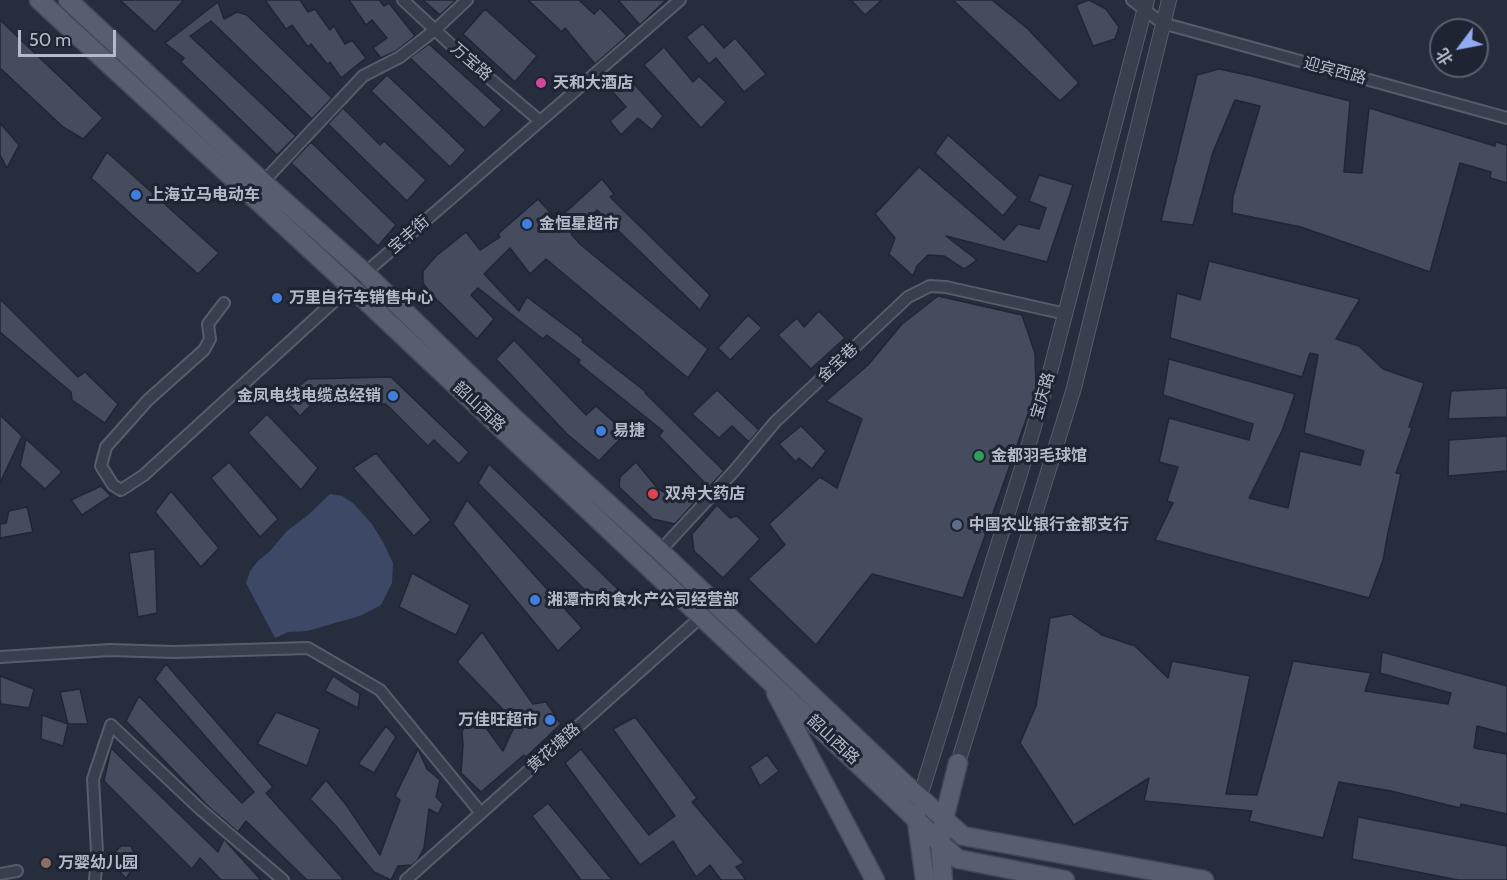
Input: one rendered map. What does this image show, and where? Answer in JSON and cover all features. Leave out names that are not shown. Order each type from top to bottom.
[{"type":"main road","name":"韶山西路","points":[[39,0],[351,287],[958,859],[1006,875],[1065,880]]},
{"type":"main road","name":"韶山西路","points":[[68,0],[263,182],[365,273],[513,417],[922,792],[944,819],[963,836],[1204,880]]},
{"type":"main road","points":[[768,679],[875,880]]},
{"type":"main road","points":[[942,876],[940,843],[958,764]]},
{"type":"main road","points":[[922,792],[915,818],[925,880]]},
{"type":"street","name":"万宝路","points":[[403,0],[463,56],[540,122]]},
{"type":"street","points":[[263,182],[363,76],[400,57],[435,30],[466,0]]},
{"type":"street","name":"宝丰街","points":[[224,303],[208,324],[210,339],[204,350],[148,400],[106,447],[101,466],[113,485],[121,490],[144,475],[365,273],[680,0]]},
{"type":"street","points":[[1132,0],[1146,5],[1162,23]]},
{"type":"street","name":"宝庆路","points":[[958,764],[1074,388],[1168,0]]},
{"type":"street","name":"宝庆路","points":[[922,792],[1024,461],[1066,314],[1146,5]]},
{"type":"street","name":"迎宾西路","points":[[1162,23],[1507,118]]},
{"type":"street","name":"金宝巷","points":[[660,551],[775,423],[908,297],[930,286],[938,286],[1066,314]]},
{"type":"street","name":"黄花塘路","points":[[413,878],[481,813],[702,616]]},
{"type":"street","points":[[0,657],[110,650],[174,652],[308,648],[380,690],[481,813]]},
{"type":"street","points":[[95,880],[97,852],[93,779],[111,725],[200,809],[283,880]]},
{"type":"street","points":[[0,874],[17,871]]},
{"type":"water","points":[[330,494],[342,496],[353,503],[372,524],[393,563],[392,583],[381,605],[360,616],[307,631],[288,632],[275,638],[246,583],[250,571],[287,531]]},
{"type":"building","points":[[120,0],[184,0],[155,32]]},
{"type":"building","points":[[265,0],[300,0],[308,12],[315,9],[330,30],[334,26],[345,44],[352,40],[366,58],[341,78],[330,62],[327,64],[311,44],[308,47],[292,25],[286,29]]},
{"type":"building","points":[[349,0],[379,0],[384,6],[389,3],[415,36],[396,51],[381,58],[373,48],[387,38],[372,20],[366,25]]},
{"type":"building","points":[[423,0],[456,0],[440,15]]},
{"type":"building","points":[[528,0],[579,0],[594,14],[600,8],[627,36],[595,64],[565,28],[562,32]]},
{"type":"building","points":[[618,0],[666,0],[640,25]]},
{"type":"building","points":[[851,0],[882,0],[865,15]]},
{"type":"building","points":[[953,0],[992,0],[1028,29],[1079,83],[1060,101]]},
{"type":"building","points":[[1089,0],[1106,9],[1119,27],[1115,39],[1093,46],[1076,5]]},
{"type":"building","points":[[218,2],[224,19],[237,12],[247,15],[332,98],[312,119],[211,21],[190,36],[296,136],[277,155],[181,62],[184,58],[165,43]]},
{"type":"building","points":[[485,9],[537,56],[515,82],[463,34]]},
{"type":"building","points":[[0,20],[103,118],[83,139],[63,127],[0,68]]},
{"type":"building","points":[[703,24],[724,48],[735,38],[766,74],[744,92],[716,58],[709,64],[686,37]]},
{"type":"building","points":[[429,44],[502,110],[484,128],[410,58]]},
{"type":"building","points":[[664,47],[693,82],[699,76],[726,102],[701,128],[644,65]]},
{"type":"building","points":[[1219,69],[1350,101],[1344,172],[1362,173],[1369,108],[1495,146],[1496,142],[1507,145],[1507,183],[1490,178],[1491,172],[1460,163],[1430,272],[1301,227],[1232,213],[1233,196],[1260,106],[1235,100],[1213,152],[1193,225],[1161,221],[1197,75]]},
{"type":"building","points":[[387,75],[466,150],[450,167],[371,91]]},
{"type":"building","points":[[627,76],[663,116],[652,130],[638,118],[621,135],[610,121],[626,107],[610,89]]},
{"type":"building","points":[[343,108],[380,145],[384,141],[426,180],[407,201],[328,124]]},
{"type":"building","points":[[0,123],[19,145],[7,168],[0,155]]},
{"type":"building","points":[[948,135],[1018,197],[1003,216],[935,153]]},
{"type":"building","points":[[311,142],[396,225],[378,246],[291,163]]},
{"type":"building","points":[[107,152],[219,253],[198,274],[91,178]]},
{"type":"building","points":[[919,167],[1004,240],[1018,224],[1039,229],[1046,208],[1029,201],[1039,175],[1073,185],[1047,262],[946,236],[977,260],[964,269],[944,256],[928,255],[917,266],[913,276],[889,254],[895,238],[875,214]]},
{"type":"building","points":[[602,179],[614,194],[610,197],[710,295],[700,310],[597,210],[571,234],[581,245],[708,349],[688,378],[546,259],[530,274],[510,248],[484,274],[519,311],[527,297],[583,339],[582,342],[646,392],[724,471],[709,487],[659,436],[663,431],[578,363],[580,360],[547,335],[543,339],[478,288],[471,295],[494,319],[477,339],[431,294],[423,283],[423,271],[436,256],[466,232],[480,250],[500,237],[498,234],[538,199],[557,220]]},
{"type":"building","points":[[1209,261],[1360,299],[1336,339],[1359,346],[1383,369],[1424,383],[1409,427],[1412,428],[1396,473],[1401,474],[1383,560],[1369,598],[1155,540],[1173,503],[1167,501],[1178,467],[1159,462],[1169,418],[1249,440],[1253,424],[1163,395],[1169,359],[1295,394],[1282,431],[1249,498],[1288,508],[1300,451],[1360,465],[1364,451],[1304,433],[1318,355],[1310,353],[1302,377],[1170,338],[1177,293],[1200,300]]},
{"type":"building","points":[[938,296],[1022,315],[1035,353],[1036,387],[1032,403],[963,598],[872,574],[816,645],[748,579],[785,545],[769,524],[820,477],[837,488],[862,419],[826,401],[868,365],[902,324]]},
{"type":"building","points":[[0,299],[78,377],[85,372],[118,404],[105,423],[72,400],[71,392],[0,332]]},
{"type":"building","points":[[819,311],[845,338],[811,369],[778,335],[797,318],[804,327]]},
{"type":"building","points":[[748,315],[762,328],[730,360],[718,348]]},
{"type":"building","points":[[514,340],[586,415],[596,406],[626,433],[599,461],[567,434],[496,359]]},
{"type":"building","points":[[391,377],[469,452],[459,464],[434,440],[428,446],[386,404],[313,403],[300,416],[283,398],[308,379]]},
{"type":"building","points":[[1507,388],[1507,417],[1448,419],[1451,391]]},
{"type":"building","points":[[717,390],[759,430],[749,442],[732,426],[719,438],[692,414]]},
{"type":"building","points":[[267,414],[318,468],[301,490],[248,433]]},
{"type":"building","points":[[0,415],[22,436],[0,483]]},
{"type":"building","points":[[801,426],[826,451],[812,469],[799,458],[796,462],[779,444]]},
{"type":"building","points":[[1507,436],[1507,471],[1448,476],[1449,440]]},
{"type":"building","points":[[26,439],[62,472],[45,489],[20,466]]},
{"type":"building","points":[[376,453],[431,520],[414,536],[353,468]]},
{"type":"building","points":[[229,462],[278,519],[260,537],[211,478]]},
{"type":"building","points":[[636,462],[658,489],[672,496],[688,494],[694,503],[675,524],[653,519],[619,487],[620,477]]},
{"type":"building","points":[[489,464],[625,596],[606,611],[478,483]]},
{"type":"building","points":[[101,486],[111,496],[82,515],[71,500]]},
{"type":"building","points":[[171,491],[219,548],[201,567],[155,512]]},
{"type":"building","points":[[467,500],[582,628],[558,651],[453,524]]},
{"type":"building","points":[[717,505],[730,518],[737,516],[760,539],[723,578],[694,551],[692,534]]},
{"type":"building","points":[[27,507],[33,532],[0,538],[0,524],[6,523],[9,511]]},
{"type":"building","points":[[155,549],[157,613],[138,617],[129,553]]},
{"type":"building","points":[[412,573],[470,605],[456,635],[399,607]]},
{"type":"building","points":[[1071,614],[1102,635],[1135,646],[1168,678],[1172,661],[1250,676],[1226,794],[1257,795],[1293,661],[1371,673],[1365,691],[1448,704],[1451,693],[1380,673],[1382,652],[1507,686],[1507,734],[1477,726],[1474,748],[1507,754],[1507,814],[1461,804],[1460,808],[1391,791],[1339,782],[1323,838],[1249,821],[1252,811],[1144,801],[1149,778],[1074,825],[1020,743],[1036,706],[1050,618]]},
{"type":"building","points":[[482,632],[533,704],[546,702],[561,724],[526,757],[524,755],[481,792],[461,773],[462,732],[473,710],[503,751],[516,723],[457,662]]},
{"type":"building","points":[[166,664],[273,787],[266,793],[344,880],[307,880],[246,821],[238,832],[209,807],[126,721],[139,696],[242,803],[254,792],[155,679]]},
{"type":"building","points":[[0,676],[34,689],[29,708],[1,704]]},
{"type":"building","points":[[333,676],[360,694],[358,708],[325,691]]},
{"type":"building","points":[[80,689],[88,724],[68,724],[60,692]]},
{"type":"building","points":[[276,712],[320,729],[307,766],[257,744]]},
{"type":"building","points":[[42,715],[68,724],[63,746],[41,739]]},
{"type":"building","points":[[635,717],[697,798],[692,802],[744,863],[736,867],[746,880],[721,880],[710,865],[696,877],[673,841],[640,865],[565,763],[581,749],[649,835],[675,816],[613,729]]},
{"type":"building","points":[[386,726],[396,737],[374,773],[358,764]]},
{"type":"building","points":[[111,748],[218,852],[224,839],[261,880],[221,880],[200,858],[192,869],[104,781]]},
{"type":"building","points":[[418,749],[427,769],[440,780],[436,797],[443,804],[438,814],[429,809],[424,848],[417,861],[412,865],[398,866],[391,880],[374,872],[310,799],[326,780],[347,806],[380,855],[400,800],[395,796]]},
{"type":"building","points":[[767,755],[779,771],[760,786],[750,767]]},
{"type":"building","points":[[548,803],[612,880],[581,880],[532,816]]},
{"type":"building","points":[[1358,817],[1507,846],[1507,880],[1458,880],[1352,859]]},
{"type":"building","points":[[121,846],[131,846],[137,860],[126,879],[109,858]]},
{"type":"place","name":"天和大酒店","points":[[541,83]]},
{"type":"place","name":"上海立马电动车","points":[[136,195]]},
{"type":"place","name":"金恒星超市","points":[[527,224]]},
{"type":"place","name":"万里自行车销售中心","points":[[277,298]]},
{"type":"place","name":"金凤电线电缆总经销","points":[[393,396]]},
{"type":"place","name":"易捷","points":[[601,431]]},
{"type":"place","name":"金都羽毛球馆","points":[[979,456]]},
{"type":"place","name":"双舟大药店","points":[[653,494]]},
{"type":"place","name":"中国农业银行金都支行","points":[[957,525]]},
{"type":"place","name":"湘潭市肉食水产公司经营部","points":[[535,600]]},
{"type":"place","name":"万佳旺超市","points":[[550,720]]},
{"type":"place","name":"万婴幼儿园","points":[[46,863]]}]
